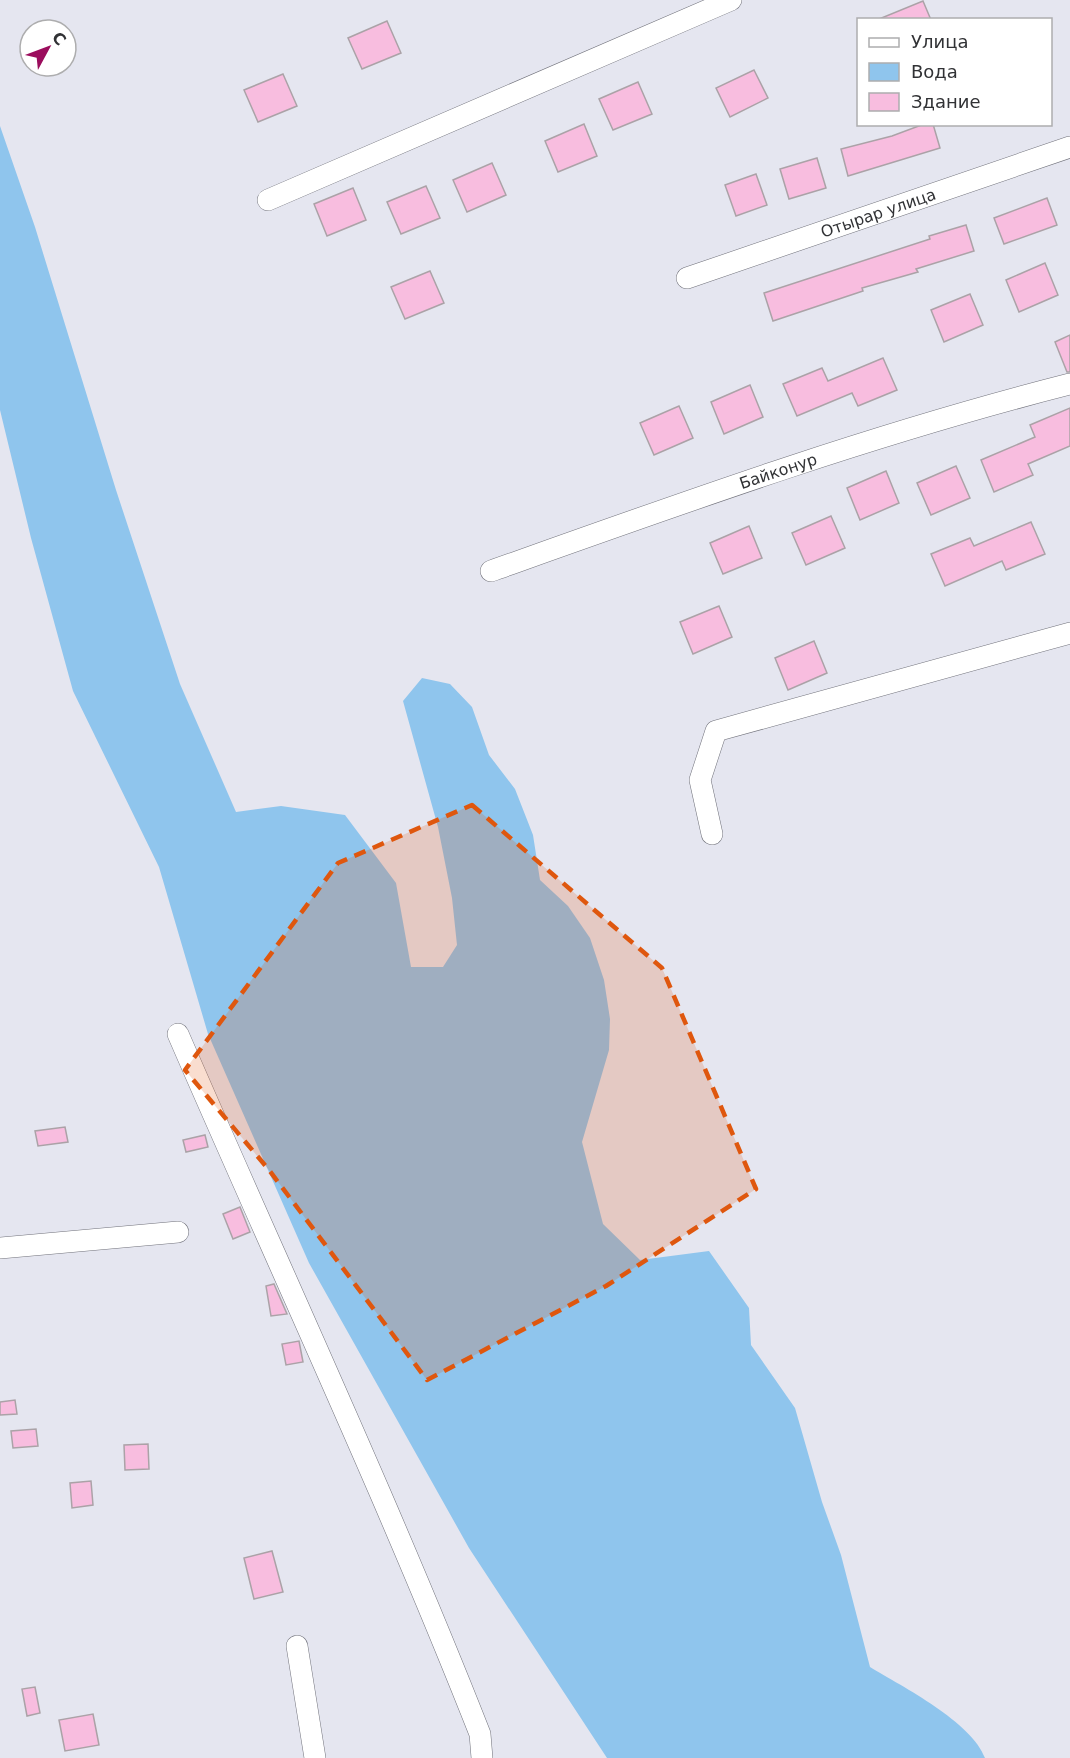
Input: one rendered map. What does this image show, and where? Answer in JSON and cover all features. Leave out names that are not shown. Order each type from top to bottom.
[{"type":"street","points":[[268,200],[731,0]]},
{"type":"street","name":"Отырар улица","points":[[687,278],[1070,147]]},
{"type":"street","name":"Байконур","points":[[491,571],[802,461],[963,411],[1070,384]]},
{"type":"street","points":[[712,834],[700,780],[716,730],[1070,633]]},
{"type":"street","points":[[178,1034],[380,1499],[424,1593],[480,1734],[482,1758]]},
{"type":"street","points":[[0,1248],[178,1232]]},
{"type":"street","points":[[297,1646],[315,1758]]},
{"type":"highlighted area","points":[[472,805],[662,968],[756,1189],[606,1286],[427,1380],[269,1170],[185,1070],[338,863]]},
{"type":"water","points":[[0,126],[35,227],[116,490],[180,684],[236,812],[281,806],[345,815],[396,883],[411,967],[443,967],[457,945],[452,898],[438,827],[403,701],[422,678],[450,684],[472,707],[489,755],[515,789],[533,835],[540,880],[568,906],[590,938],[604,980],[610,1019],[609,1050],[582,1142],[603,1224],[640,1260],[709,1251],[749,1308],[751,1345],[795,1408],[822,1502],[841,1555],[870,1667],[935,1706],[952,1719],[978,1745],[985,1758],[607,1758],[469,1548],[309,1263],[208,1034],[159,867],[73,691],[31,538],[0,410]]},
{"type":"building","points":[[923,1],[930,18],[881,18]]},
{"type":"building","points":[[387,21],[401,53],[362,69],[348,38]]},
{"type":"building","points":[[754,70],[768,98],[730,117],[716,88]]},
{"type":"building","points":[[283,74],[297,106],[258,122],[244,90]]},
{"type":"building","points":[[638,82],[652,114],[613,130],[599,99]]},
{"type":"building","points":[[584,124],[597,156],[558,172],[545,141]]},
{"type":"building","points":[[919,126],[934,126],[940,148],[848,176],[841,149],[892,136]]},
{"type":"building","points":[[817,158],[826,188],[789,199],[780,169]]},
{"type":"building","points":[[492,163],[506,195],[467,212],[453,180]]},
{"type":"building","points":[[756,174],[767,205],[736,216],[725,185]]},
{"type":"building","points":[[426,186],[440,218],[401,234],[387,202]]},
{"type":"building","points":[[353,188],[366,220],[327,236],[314,204]]},
{"type":"building","points":[[1047,198],[1057,225],[1004,244],[994,218]]},
{"type":"building","points":[[966,225],[974,251],[916,269],[918,272],[862,288],[863,291],[773,321],[764,293]]},
{"type":"building","points":[[1045,263],[1058,295],[1019,312],[1006,280]]},
{"type":"building","points":[[430,271],[444,303],[405,319],[391,287]]},
{"type":"building","points":[[970,294],[983,325],[944,342],[931,310]]},
{"type":"building","points":[[1070,335],[1070,372],[1067,372],[1055,342]]},
{"type":"building","points":[[883,358],[897,390],[858,406],[852,393],[797,416],[783,384],[822,368],[828,381]]},
{"type":"building","points":[[750,385],[763,417],[724,434],[711,402]]},
{"type":"building","points":[[679,406],[693,438],[654,455],[640,423]]},
{"type":"building","points":[[1070,408],[1070,446],[1028,464],[1033,475],[994,492],[981,460],[1035,437],[1030,425]]},
{"type":"building","points":[[956,466],[970,498],[931,515],[917,483]]},
{"type":"building","points":[[886,471],[899,503],[860,520],[847,488]]},
{"type":"building","points":[[831,516],[845,548],[806,565],[792,533]]},
{"type":"building","points":[[1031,522],[1045,554],[1006,570],[1002,561],[945,586],[931,554],[970,538],[974,546]]},
{"type":"building","points":[[749,526],[762,558],[723,574],[710,543]]},
{"type":"building","points":[[719,606],[732,637],[693,654],[680,622]]},
{"type":"building","points":[[814,641],[827,673],[788,690],[775,658]]},
{"type":"building","points":[[65,1127],[68,1142],[38,1146],[35,1131]]},
{"type":"building","points":[[205,1135],[208,1147],[186,1152],[183,1140]]},
{"type":"building","points":[[240,1207],[250,1232],[233,1239],[223,1214]]},
{"type":"building","points":[[274,1284],[287,1314],[271,1316],[266,1286]]},
{"type":"building","points":[[299,1341],[303,1362],[286,1365],[282,1344]]},
{"type":"building","points":[[15,1400],[17,1414],[0,1415],[0,1402]]},
{"type":"building","points":[[36,1429],[38,1446],[13,1448],[11,1431]]},
{"type":"building","points":[[148,1444],[149,1469],[125,1470],[124,1445]]},
{"type":"building","points":[[91,1481],[93,1505],[72,1508],[70,1483]]},
{"type":"building","points":[[272,1551],[283,1592],[254,1599],[244,1558]]},
{"type":"building","points":[[35,1687],[40,1713],[27,1716],[22,1689]]},
{"type":"building","points":[[93,1714],[99,1745],[65,1751],[59,1720]]}]
